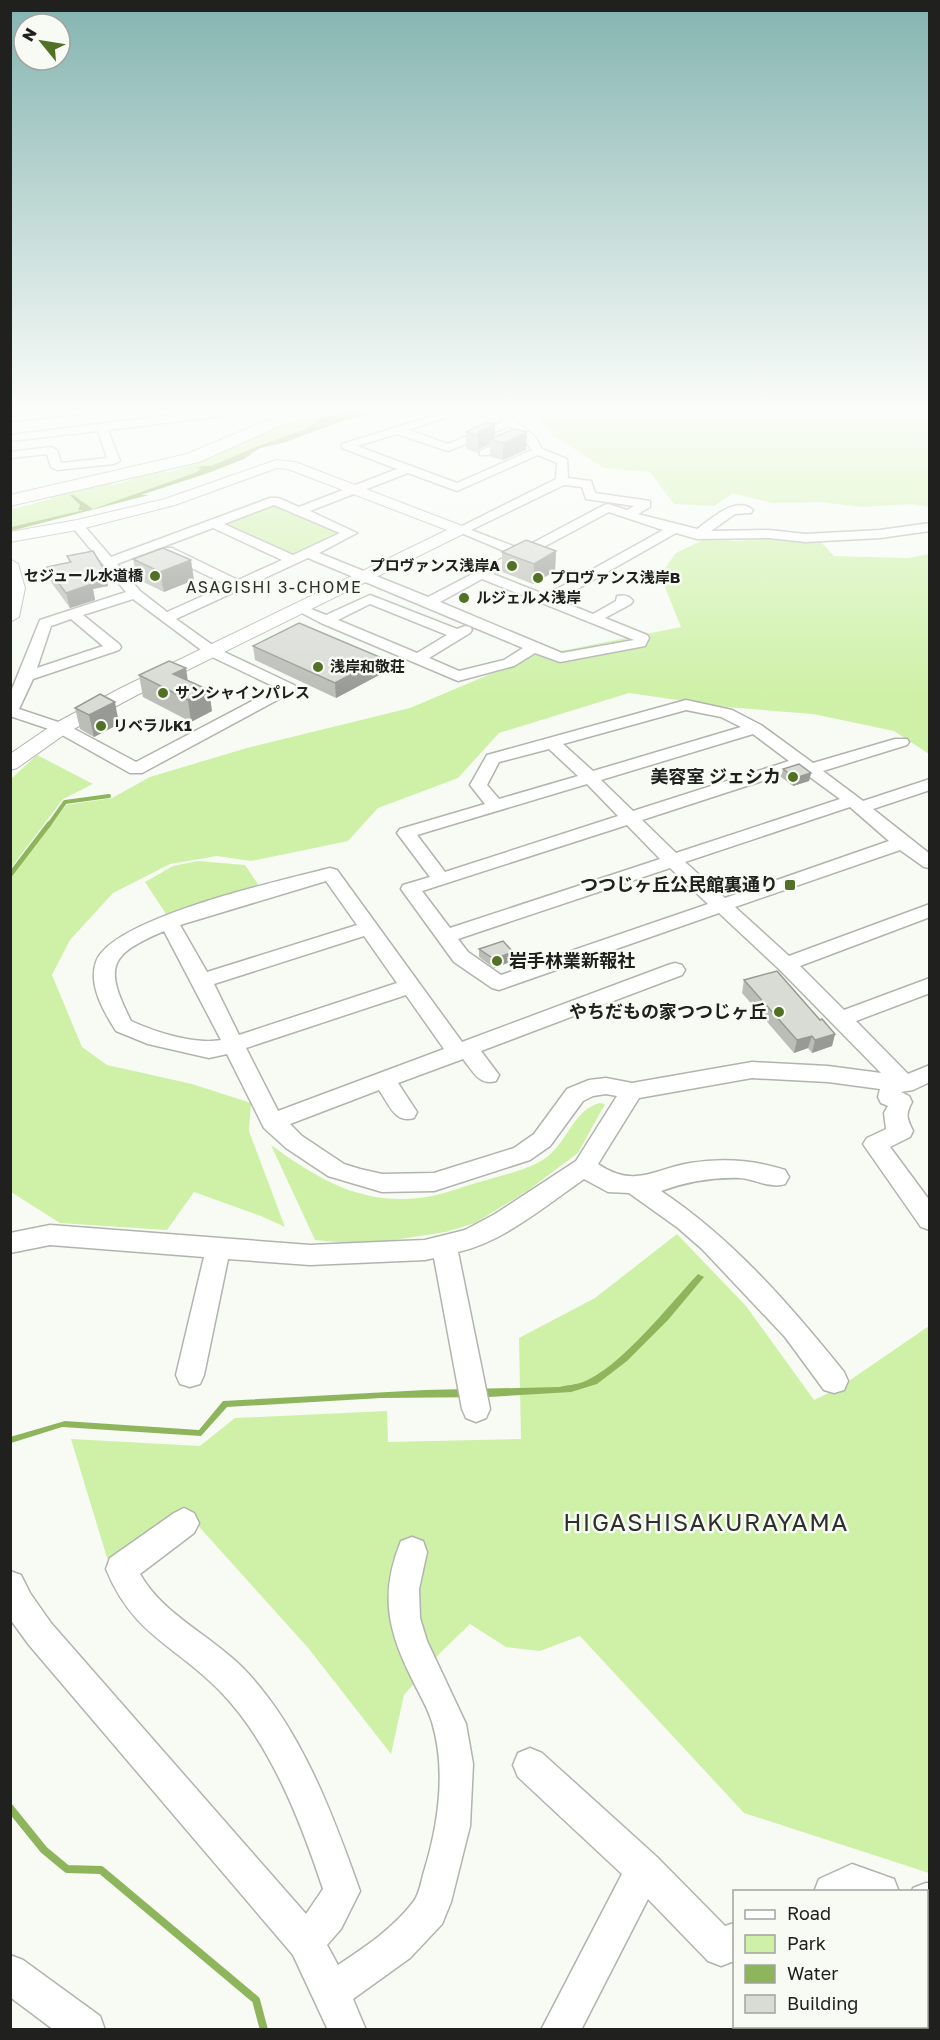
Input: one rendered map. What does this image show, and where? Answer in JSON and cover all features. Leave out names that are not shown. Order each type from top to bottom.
[{"type":"street","points":[[10,537],[77,525],[161,503]]},
{"type":"street","points":[[109,562],[268,503]]},
{"type":"street","points":[[166,618],[351,533],[280,503]]},
{"type":"street","points":[[300,511],[320,503]]},
{"type":"street","points":[[391,503],[520,553]]},
{"type":"street","points":[[10,764],[61,728],[128,692],[516,503]]},
{"type":"street","points":[[629,514],[646,504],[640,503]]},
{"type":"street","points":[[429,602],[608,508],[697,535],[769,534],[805,538],[880,534],[930,527]]},
{"type":"street","points":[[697,535],[732,510],[747,510]]},
{"type":"street","points":[[214,524],[293,560]]},
{"type":"street","points":[[77,525],[135,594],[166,618],[213,652],[289,688],[136,769],[61,728],[11,711],[27,676],[45,623],[135,594]]},
{"type":"street","points":[[547,600],[674,529]]},
{"type":"street","points":[[156,546],[238,585]]},
{"type":"street","points":[[308,553],[560,658],[640,643],[642,638],[482,574]]},
{"type":"street","points":[[10,564],[17,588],[10,617]]},
{"type":"street","points":[[326,620],[370,599],[458,634]]},
{"type":"street","points":[[594,619],[626,600],[622,599]]},
{"type":"street","points":[[302,609],[458,676],[508,663],[533,648]]},
{"type":"street","points":[[27,676],[114,647],[73,614]]},
{"type":"street","points":[[417,659],[477,624]]},
{"type":"street","points":[[495,805],[478,785],[493,759],[686,705],[726,713],[755,728],[915,845],[930,862]]},
{"type":"street","points":[[441,879],[406,832],[755,728]]},
{"type":"street","points":[[901,742],[805,766],[630,817],[410,889],[461,957],[499,983],[722,904],[915,845]]},
{"type":"street","points":[[552,743],[591,778],[673,861],[722,904],[842,1019],[898,1083]]},
{"type":"street","points":[[447,936],[673,861],[856,804],[930,784]]},
{"type":"street","points":[[410,986],[233,1045],[209,1050],[148,1037],[123,1026],[102,980],[107,959],[120,944],[168,921],[330,874],[410,986],[462,1051],[488,1075]]},
{"type":"street","points":[[786,964],[930,910]]},
{"type":"street","points":[[168,921],[202,981],[272,1122],[294,1143],[336,1170],[359,1179],[382,1184],[425,1183],[470,1172],[522,1154],[542,1140],[575,1095],[589,1088],[606,1086],[632,1091],[752,1070],[828,1074],[898,1083],[930,1073]]},
{"type":"street","points":[[202,981],[369,928]]},
{"type":"street","points":[[272,1122],[675,970]]},
{"type":"street","points":[[842,1019],[930,985]]},
{"type":"street","points":[[384,1080],[406,1112]]},
{"type":"street","points":[[898,1083],[889,1097],[901,1102],[895,1113],[895,1124],[902,1131],[875,1144],[930,1220]]},
{"type":"street","points":[[10,1243],[50,1235],[310,1255],[424,1250],[470,1239],[504,1221],[584,1167],[632,1091]]},
{"type":"street","points":[[584,1167],[608,1183],[649,1185],[689,1172],[741,1169],[777,1177]]},
{"type":"street","points":[[633,1184],[687,1221],[711,1242],[794,1329],[834,1381]]},
{"type":"street","points":[[444,1245],[476,1409]]},
{"type":"street","points":[[190,1375],[218,1249]]},
{"type":"street","points":[[184,1523],[121,1569],[134,1594],[152,1613],[209,1659],[233,1682],[261,1716],[302,1792],[328,1849],[342,1891],[328,1916],[306,1942]]},
{"type":"street","points":[[331,1992],[373,1964],[413,1929],[430,1910],[445,1864],[455,1816],[456,1762],[448,1724],[433,1685],[415,1654],[402,1601],[412,1552]]},
{"type":"street","points":[[10,1586],[19,1604],[40,1634],[306,1942],[347,2030]]},
{"type":"street","points":[[530,1765],[644,1870],[721,1948],[733,1942]]},
{"type":"street","points":[[560,2030],[644,1870]]},
{"type":"street","points":[[836,1890],[852,1882],[875,1890]]},
{"type":"street","points":[[10,1973],[86,2030]]},
{"type":"green space","points":[[35,503],[79,503],[78,509],[85,510],[11,527],[10,505],[14,509]]},
{"type":"green space","points":[[85,503],[109,503],[93,509]]},
{"type":"green space","points":[[673,503],[718,503],[714,506]]},
{"type":"green space","points":[[830,503],[929,503],[929,507],[911,504],[862,507]]},
{"type":"green space","points":[[273,505],[342,533],[292,555],[221,525]]},
{"type":"green space","points":[[786,537],[818,539],[834,556],[908,558],[929,554],[929,754],[894,731],[813,714],[726,707],[629,693],[499,733],[458,778],[378,808],[348,841],[251,861],[217,856],[170,864],[113,893],[70,940],[52,975],[82,1047],[107,1065],[192,1084],[251,1103],[249,1131],[285,1227],[194,1192],[167,1230],[60,1223],[11,1192],[10,879],[66,805],[112,798],[150,777],[247,748],[410,708],[534,654],[566,650],[681,627],[660,575],[676,553],[707,538],[736,541]]},
{"type":"green space","points":[[37,755],[93,784],[63,799],[11,868],[11,779]]},
{"type":"green space","points":[[198,861],[245,865],[260,887],[166,914],[145,882],[173,866]]},
{"type":"green space","points":[[600,1103],[605,1104],[578,1153],[527,1191],[475,1223],[446,1232],[387,1241],[347,1243],[315,1240],[271,1145],[307,1169],[343,1188],[382,1198],[426,1197],[533,1165],[554,1150],[584,1112]]},
{"type":"green space","points":[[677,1234],[746,1306],[814,1400],[837,1389],[929,1326],[929,1873],[744,1813],[580,1636],[540,1651],[506,1647],[470,1624],[441,1652],[404,1695],[391,1754],[309,1649],[184,1510],[108,1561],[71,1439],[200,1446],[235,1418],[387,1411],[388,1442],[521,1439],[519,1338],[595,1298]]},
{"type":"water","points":[[78,503],[85,503],[93,509],[109,503],[118,503],[11,531],[11,527],[84,510],[78,510],[80,505]]},
{"type":"water","points":[[698,1274],[704,1277],[668,1320],[627,1361],[597,1384],[571,1392],[489,1397],[381,1398],[227,1407],[201,1436],[62,1427],[11,1443],[10,1437],[65,1421],[199,1430],[223,1401],[425,1390],[560,1387],[577,1384],[597,1375],[628,1350]]},
{"type":"building","points":[[526,540],[556,551],[534,564],[502,552]]},
{"type":"building","points":[[163,548],[191,560],[160,572],[133,559]]},
{"type":"building","points":[[93,551],[105,571],[81,576],[92,584],[66,593],[47,567],[71,562],[67,556]]},
{"type":"building","points":[[299,623],[382,658],[335,683],[253,646]]},
{"type":"building","points":[[169,661],[186,668],[173,674],[209,690],[188,700],[139,675]]},
{"type":"building","points":[[100,694],[115,702],[89,715],[75,708]]},
{"type":"building","points":[[799,764],[811,773],[795,778],[783,769]]},
{"type":"building","points":[[503,941],[513,952],[494,959],[479,949]]},
{"type":"building","points":[[777,971],[835,1034],[815,1040],[812,1036],[797,1040],[744,980]]},
{"type":"waterway","points":[[48,826],[65,802],[109,796]]},
{"type":"waterway","points":[[10,875],[49,824]]},
{"type":"waterway","points":[[10,1808],[44,1850],[67,1869],[101,1870],[256,2000],[264,2030]]},
{"type":"place","name":"プロヴァンス浅岸A","points":[[512,566]]},
{"type":"place","name":"セジュール水道橋","points":[[155,576]]},
{"type":"place","name":"プロヴァンス浅岸B","points":[[538,578]]},
{"type":"place","name":"ルジェルメ浅岸","points":[[464,598]]},
{"type":"place","name":"浅岸和敬荘","points":[[318,667]]},
{"type":"place","name":"サンシャインパレス","points":[[163,693]]},
{"type":"place","name":"リベラルK1","points":[[101,726]]},
{"type":"place","name":"美容室 ジェシカ","points":[[793,777]]},
{"type":"place","name":"つつじヶ丘公民館裏通り","points":[[790,885]]},
{"type":"place","name":"岩手林業新報社","points":[[497,961]]},
{"type":"place","name":"やちだもの家つつじヶ丘","points":[[779,1012]]},
{"type":"district","name":"ASAGISHI 3-CHOME","points":[[274,587]]},
{"type":"district","name":"HIGASHISAKURAYAMA","points":[[706,1523]]}]
